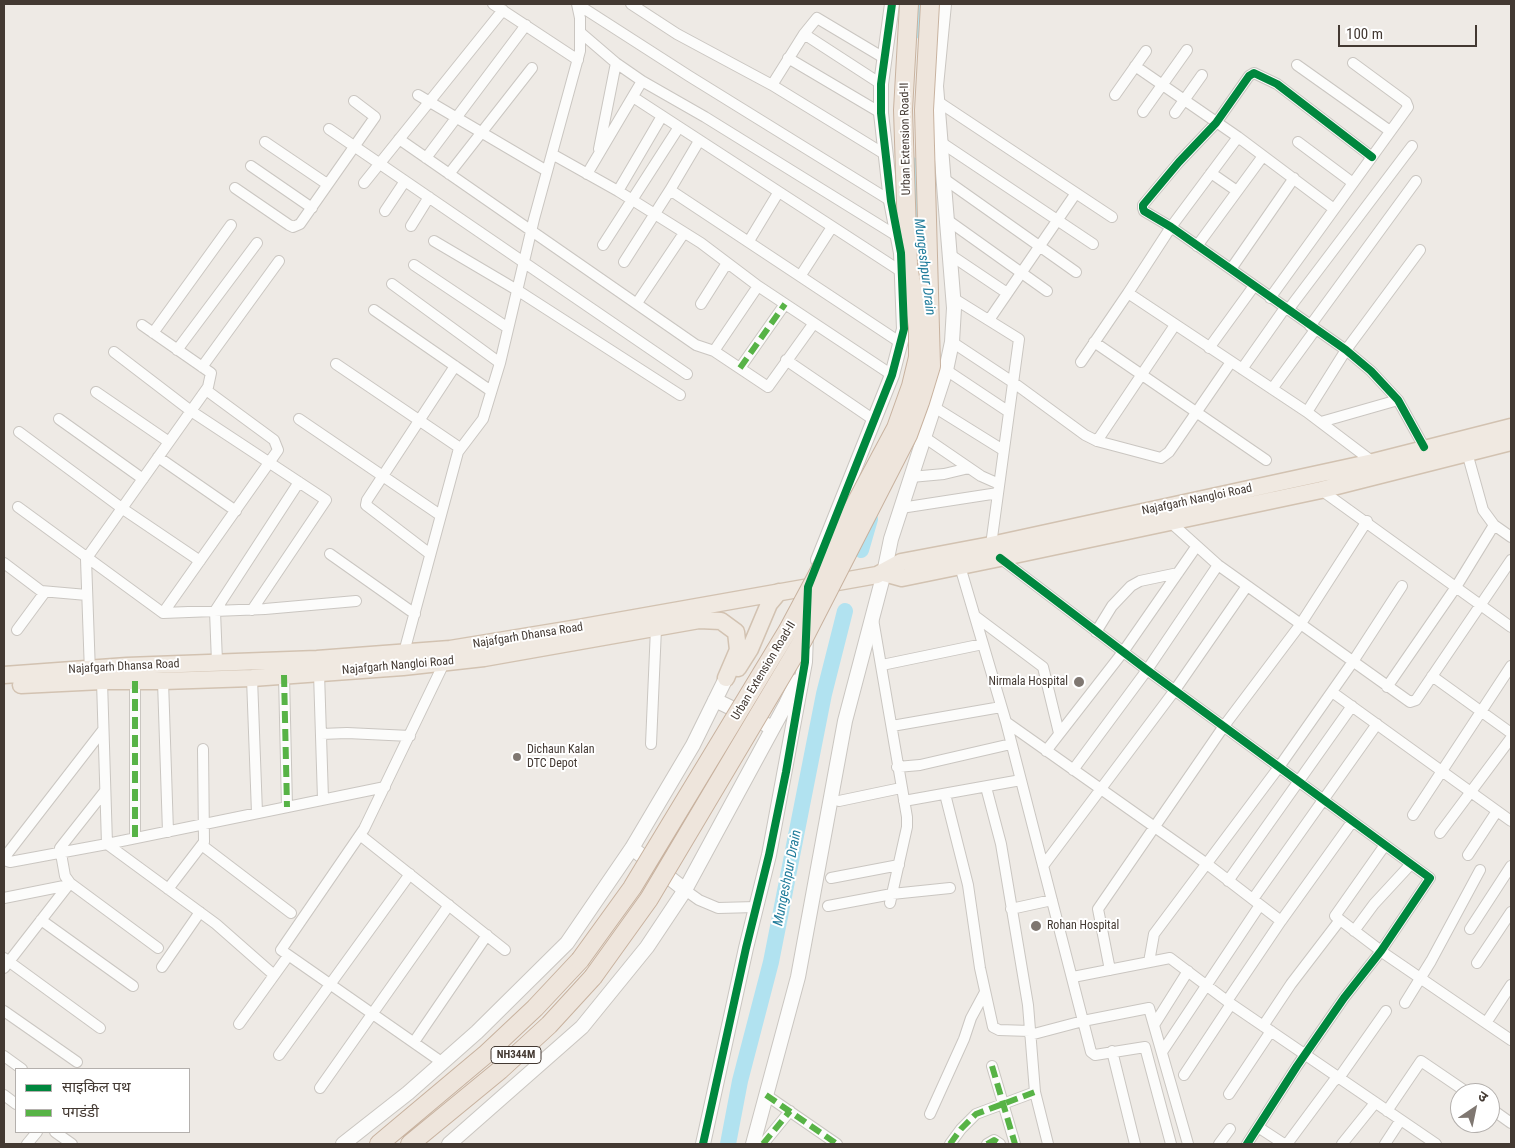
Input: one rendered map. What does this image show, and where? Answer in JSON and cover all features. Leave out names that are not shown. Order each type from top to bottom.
[{"type":"highway","name":"Urban Extension Road-II","points":[[379,1144],[485,1055],[535,1008],[580,960],[632,888],[788,630],[896,428],[911,386],[918,357],[918,327],[908,265],[904,120],[909,4]]},
{"type":"highway","name":"Urban Extension Road-II","points":[[410,1144],[492,1076],[549,1025],[593,978],[649,899],[803,640],[908,435],[931,366],[924,110],[930,4]]},
{"type":"main road","name":"Najafgarh Nangloi Road","points":[[1167,515],[1321,490],[1466,445],[1511,427]]},
{"type":"main road","name":"Najafgarh Nangloi Road","points":[[779,592],[810,589],[884,573],[901,562],[958,559],[1167,515],[1424,447],[1511,442]]},
{"type":"main road","name":"Najafgarh Dhansa Road","points":[[555,639],[779,592]]},
{"type":"main road","points":[[726,678],[739,667],[769,604],[779,592]]},
{"type":"main road","name":"Najafgarh Nangloi Road","points":[[4,687],[94,677],[163,682],[252,678],[319,672],[447,656],[555,639],[656,628],[700,620],[715,620],[729,626],[736,632],[738,650],[726,678]]},
{"type":"main road","name":"Najafgarh Dhansa Road","points":[[4,676],[94,677],[217,662],[317,659],[403,660]]},
{"type":"street","points":[[493,4],[578,60]]},
{"type":"street","points":[[403,660],[440,516],[460,448],[481,423],[500,363],[531,230],[578,60],[581,33],[577,4],[891,201]]},
{"type":"street","points":[[631,4],[678,34],[772,85],[886,155]]},
{"type":"street","points":[[703,1144],[775,826],[805,662],[810,589],[892,375],[901,343],[905,318],[902,272],[898,236],[891,201],[881,113],[881,84],[892,4]]},
{"type":"street","points":[[753,1144],[798,977],[845,721],[884,573],[891,539],[946,370],[952,342],[953,298],[936,86],[944,4]]},
{"type":"street","points":[[364,183],[502,10]]},
{"type":"street","points":[[772,85],[804,34],[817,18],[884,58]]},
{"type":"street","points":[[426,158],[526,25]]},
{"type":"street","points":[[581,33],[616,63],[642,81],[706,117],[898,236]]},
{"type":"street","points":[[804,34],[881,84]]},
{"type":"street","points":[[1143,112],[1161,84],[1187,50]]},
{"type":"street","points":[[1115,94],[1146,51]]},
{"type":"street","points":[[788,58],[881,113]]},
{"type":"street","points":[[598,157],[616,63]]},
{"type":"street","points":[[1270,298],[1408,105],[1353,63]]},
{"type":"street","points":[[1298,65],[1390,131]]},
{"type":"street","points":[[1135,66],[1238,137],[1334,209]]},
{"type":"street","points":[[449,174],[532,68]]},
{"type":"street","points":[[1372,157],[1277,84],[1254,72],[1249,76],[1216,122],[1143,205],[1144,211],[1171,227],[1312,328],[1346,350],[1371,371],[1398,400],[1424,447]]},
{"type":"street","points":[[1175,113],[1202,74]]},
{"type":"street","points":[[587,174],[642,81]]},
{"type":"street","points":[[418,95],[547,171]]},
{"type":"street","points":[[633,97],[902,272]]},
{"type":"street","points":[[235,188],[294,227],[300,224],[375,117],[354,101]]},
{"type":"street","points":[[937,101],[1112,217]]},
{"type":"street","points":[[618,191],[662,116]]},
{"type":"street","points":[[603,245],[679,127]]},
{"type":"street","points":[[329,129],[687,374]]},
{"type":"street","points":[[1081,362],[1171,227],[1238,137]]},
{"type":"street","points":[[399,139],[696,345],[714,351],[768,387],[814,323]]},
{"type":"street","points":[[624,262],[699,141]]},
{"type":"street","points":[[939,141],[1093,244]]},
{"type":"street","points":[[265,142],[327,184]]},
{"type":"street","points":[[1298,142],[1353,183]]},
{"type":"street","points":[[1242,369],[1412,146]]},
{"type":"street","points":[[552,154],[655,214],[758,286],[892,375]]},
{"type":"street","points":[[1197,246],[1262,156]]},
{"type":"street","points":[[251,166],[312,208]]},
{"type":"street","points":[[1211,173],[1237,191]]},
{"type":"street","points":[[943,178],[1076,272]]},
{"type":"street","points":[[1231,270],[1294,178]]},
{"type":"street","points":[[385,210],[406,181]]},
{"type":"street","points":[[1272,389],[1312,328],[1416,181]]},
{"type":"street","points":[[670,190],[901,343]]},
{"type":"street","points":[[749,241],[778,193]]},
{"type":"street","points":[[989,320],[1076,193]]},
{"type":"street","points":[[411,226],[429,197]]},
{"type":"street","points":[[946,220],[1047,290]]},
{"type":"street","points":[[153,333],[231,225]]},
{"type":"street","points":[[801,275],[832,227]]},
{"type":"street","points":[[637,303],[684,233]]},
{"type":"street","points":[[434,241],[517,290],[680,396]]},
{"type":"street","points":[[177,350],[257,243]]},
{"type":"street","points":[[1307,412],[1346,350],[1420,250]]},
{"type":"street","points":[[949,254],[1007,293]]},
{"type":"street","points":[[202,367],[279,261]]},
{"type":"street","points":[[700,304],[727,263]]},
{"type":"street","points":[[414,265],[508,328]]},
{"type":"street","points":[[392,284],[500,363]]},
{"type":"street","points":[[714,351],[758,286]]},
{"type":"street","points":[[1209,348],[1254,286]]},
{"type":"street","points":[[1128,293],[1307,412],[1373,462]]},
{"type":"street","points":[[953,298],[1019,340],[998,488],[996,552],[1096,632],[1411,864],[1430,880],[1382,951],[1344,998],[1247,1144]]},
{"type":"street","points":[[740,368],[785,304]]},
{"type":"street","points":[[374,310],[491,391]]},
{"type":"street","points":[[107,844],[103,730],[94,677],[87,596],[86,559],[206,390],[211,373],[142,325]]},
{"type":"street","points":[[1097,441],[1175,325]]},
{"type":"street","points":[[952,342],[1014,383],[1085,435],[1097,441],[1160,458],[1169,452],[1231,362]]},
{"type":"street","points":[[1094,342],[1195,414],[1266,460]]},
{"type":"street","points":[[114,352],[191,411],[324,498],[326,503],[252,610]]},
{"type":"street","points":[[786,360],[874,420]]},
{"type":"street","points":[[336,364],[460,448]]},
{"type":"street","points":[[430,554],[366,505],[455,366]]},
{"type":"street","points":[[946,370],[1009,412]]},
{"type":"street","points":[[163,613],[278,450],[277,444],[206,390]]},
{"type":"street","points":[[96,392],[169,442]]},
{"type":"street","points":[[1321,422],[1398,400]]},
{"type":"street","points":[[934,407],[1003,450]]},
{"type":"street","points":[[59,419],[143,479]]},
{"type":"street","points":[[299,419],[440,516]]},
{"type":"street","points":[[19,432],[123,509],[200,561]]},
{"type":"street","points":[[924,437],[998,488]]},
{"type":"street","points":[[1466,445],[1483,510],[1494,525],[1511,537]]},
{"type":"street","points":[[158,457],[236,511]]},
{"type":"street","points":[[911,477],[962,471],[969,468]]},
{"type":"street","points":[[217,662],[215,611],[299,482]]},
{"type":"street","points":[[901,508],[998,488]]},
{"type":"street","points":[[1321,490],[1367,521],[1511,627]]},
{"type":"street","points":[[18,507],[86,559],[163,613],[252,610],[356,601]]},
{"type":"street","points":[[1167,515],[1196,547],[1218,565],[1352,663],[1410,702],[1414,702],[1511,560]]},
{"type":"street","points":[[1110,970],[1098,909],[1224,726],[1300,625],[1367,521]]},
{"type":"street","points":[[1387,687],[1456,587],[1494,525]]},
{"type":"street","points":[[1046,751],[1123,652],[1196,547]]},
{"type":"street","points":[[330,554],[415,614]]},
{"type":"street","points":[[958,559],[1006,722],[1092,1054],[1143,1046],[1146,1048],[1171,1144]]},
{"type":"street","points":[[1073,770],[1147,670],[1218,565]]},
{"type":"street","points":[[5,567],[38,590],[87,596]]},
{"type":"street","points":[[1096,632],[1112,606],[1131,586],[1140,581],[1178,573]]},
{"type":"street","points":[[1044,866],[1102,791],[1247,586]]},
{"type":"street","points":[[1149,962],[1154,934],[1279,767],[1352,663],[1402,586]]},
{"type":"street","points":[[17,630],[46,592]]},
{"type":"street","points":[[872,614],[882,665],[907,827],[891,899]]},
{"type":"street","points":[[975,616],[1043,667],[1059,733]]},
{"type":"street","points":[[651,744],[656,628]]},
{"type":"street","points":[[882,665],[983,644]]},
{"type":"street","points":[[443,1062],[283,953],[282,948],[360,835],[410,736],[447,656]]},
{"type":"street","points":[[449,1144],[582,1027],[647,947],[684,890],[774,728],[805,662]]},
{"type":"street","points":[[1413,815],[1511,666]]},
{"type":"street","points":[[319,672],[323,799]]},
{"type":"street","points":[[284,675],[287,807]]},
{"type":"street","points":[[1432,676],[1511,732]]},
{"type":"street","points":[[252,678],[257,813]]},
{"type":"street","points":[[343,1144],[396,1104],[443,1062],[567,943],[632,848],[693,746],[726,678]]},
{"type":"street","points":[[135,681],[135,837]]},
{"type":"street","points":[[163,682],[168,832]]},
{"type":"street","points":[[1332,692],[1511,821]]},
{"type":"street","points":[[715,700],[774,728]]},
{"type":"street","points":[[1228,880],[1352,706]]},
{"type":"street","points":[[892,726],[1001,707]]},
{"type":"street","points":[[1006,722],[1207,864],[1281,921]]},
{"type":"street","points":[[1162,1052],[1206,985],[1256,902],[1377,724]]},
{"type":"street","points":[[103,730],[4,859],[10,862],[107,844],[385,787]]},
{"type":"street","points":[[321,734],[347,733],[410,736]]},
{"type":"street","points":[[1440,833],[1511,738]]},
{"type":"street","points":[[897,768],[920,765],[1011,744]]},
{"type":"street","points":[[168,889],[202,846],[205,838],[203,749]]},
{"type":"street","points":[[904,801],[1021,780]]},
{"type":"street","points":[[986,787],[1001,844],[1028,1005],[1036,1092],[1048,1144]]},
{"type":"street","points":[[839,801],[901,788]]},
{"type":"street","points":[[104,791],[66,839],[60,852],[65,876],[69,884],[158,948]]},
{"type":"street","points":[[945,794],[968,885],[985,992],[993,1027],[999,1030],[1030,1033],[1149,1008],[1188,1144]]},
{"type":"street","points":[[1468,855],[1497,811]]},
{"type":"street","points":[[1184,1075],[1281,921],[1352,822]]},
{"type":"street","points":[[360,835],[505,950]]},
{"type":"street","points":[[107,844],[200,912],[274,975]]},
{"type":"street","points":[[1385,845],[1336,914],[1340,920],[1354,931],[1511,1040]]},
{"type":"street","points":[[202,846],[291,913]]},
{"type":"street","points":[[632,848],[684,890],[700,900],[718,908],[756,907]]},
{"type":"street","points":[[1354,931],[1374,904],[1394,885],[1411,864]]},
{"type":"street","points":[[831,878],[898,865]]},
{"type":"street","points":[[1470,929],[1511,866]]},
{"type":"street","points":[[1405,1003],[1480,870]]},
{"type":"street","points":[[279,1054],[410,874]]},
{"type":"street","points":[[4,898],[69,884]]},
{"type":"street","points":[[69,884],[5,962],[100,1028]]},
{"type":"street","points":[[828,906],[891,899],[950,888]]},
{"type":"street","points":[[1011,909],[1052,900]]},
{"type":"street","points":[[320,1088],[449,905]]},
{"type":"street","points":[[162,968],[200,912]]},
{"type":"street","points":[[1477,963],[1511,912]]},
{"type":"street","points":[[41,920],[133,986]]},
{"type":"street","points":[[1229,1094],[1291,984],[1340,920]]},
{"type":"street","points":[[414,1042],[487,936]]},
{"type":"street","points":[[239,1024],[288,956]]},
{"type":"street","points":[[1072,977],[1167,957],[1386,1112],[1436,1144]]},
{"type":"street","points":[[1154,1025],[1188,971]]},
{"type":"street","points":[[1486,1023],[1511,985]]},
{"type":"street","points":[[930,1114],[964,1039],[971,1018],[985,992]]},
{"type":"street","points":[[1258,1127],[1285,1144],[1338,1078],[1386,1010]]},
{"type":"street","points":[[4,1011],[76,1062]]},
{"type":"street","points":[[1112,1051],[1134,1144]]},
{"type":"street","points":[[4,1056],[21,1068]]},
{"type":"street","points":[[1386,1112],[1421,1061],[1453,1083]]},
{"type":"street","points":[[992,1066],[1004,1103],[1014,1144]]},
{"type":"street","points":[[950,1144],[976,1114],[1036,1092]]},
{"type":"street","points":[[4,1095],[15,1103]]},
{"type":"street","points":[[766,1095],[833,1143]]},
{"type":"street","points":[[1342,1144],[1374,1103]]},
{"type":"street","points":[[763,1144],[790,1111]]},
{"type":"street","points":[[1500,1115],[1511,1123]]},
{"type":"street","points":[[1385,1144],[1400,1121]]},
{"type":"street","points":[[1219,1144],[1230,1130]]},
{"type":"street","points":[[26,1144],[36,1133]]},
{"type":"street","points":[[56,1133],[72,1144]]},
{"type":"street","points":[[987,1144],[991,1140],[1000,1144]]},
{"type":"waterway","name":"Mungeshpur Drain","points":[[914,31],[918,4]]},
{"type":"waterway","name":"Mungeshpur Drain","points":[[912,165],[921,240]]},
{"type":"waterway","name":"Mungeshpur Drain","points":[[861,550],[870,519]]},
{"type":"waterway","name":"Mungeshpur Drain","points":[[728,1144],[740,1081],[771,962],[824,694],[845,611]]},
{"type":"marked path","points":[[740,368],[785,304]]},
{"type":"marked path","points":[[284,675],[287,807]]},
{"type":"marked path","points":[[135,681],[135,837]]},
{"type":"marked path","points":[[992,1066],[1015,1144]]},
{"type":"marked path","points":[[950,1144],[961,1129],[976,1114],[1035,1092]]},
{"type":"marked path","points":[[766,1095],[837,1144]]},
{"type":"marked path","points":[[763,1144],[790,1111]]},
{"type":"marked path","points":[[987,1144],[994,1140],[1000,1144]]},
{"type":"cycle path","points":[[703,1144],[786,772],[805,662],[808,587],[892,375],[904,329],[901,253],[891,201],[881,113],[881,84],[892,4]]},
{"type":"cycle path","points":[[1372,157],[1277,84],[1254,73],[1249,76],[1216,123],[1179,162],[1143,205],[1143,208],[1144,211],[1171,227],[1346,350],[1371,371],[1398,400],[1424,447]]},
{"type":"cycle path","points":[[1000,558],[1147,670],[1430,878],[1381,951],[1344,998],[1297,1066],[1247,1144]]},
{"type":"place","name":"Nirmala Hospital","points":[[1079,682]]},
{"type":"place","name":"Dichaun Kalan DTC Depot","points":[[517,757]]},
{"type":"place","name":"Rohan Hospital","points":[[1036,926]]}]
